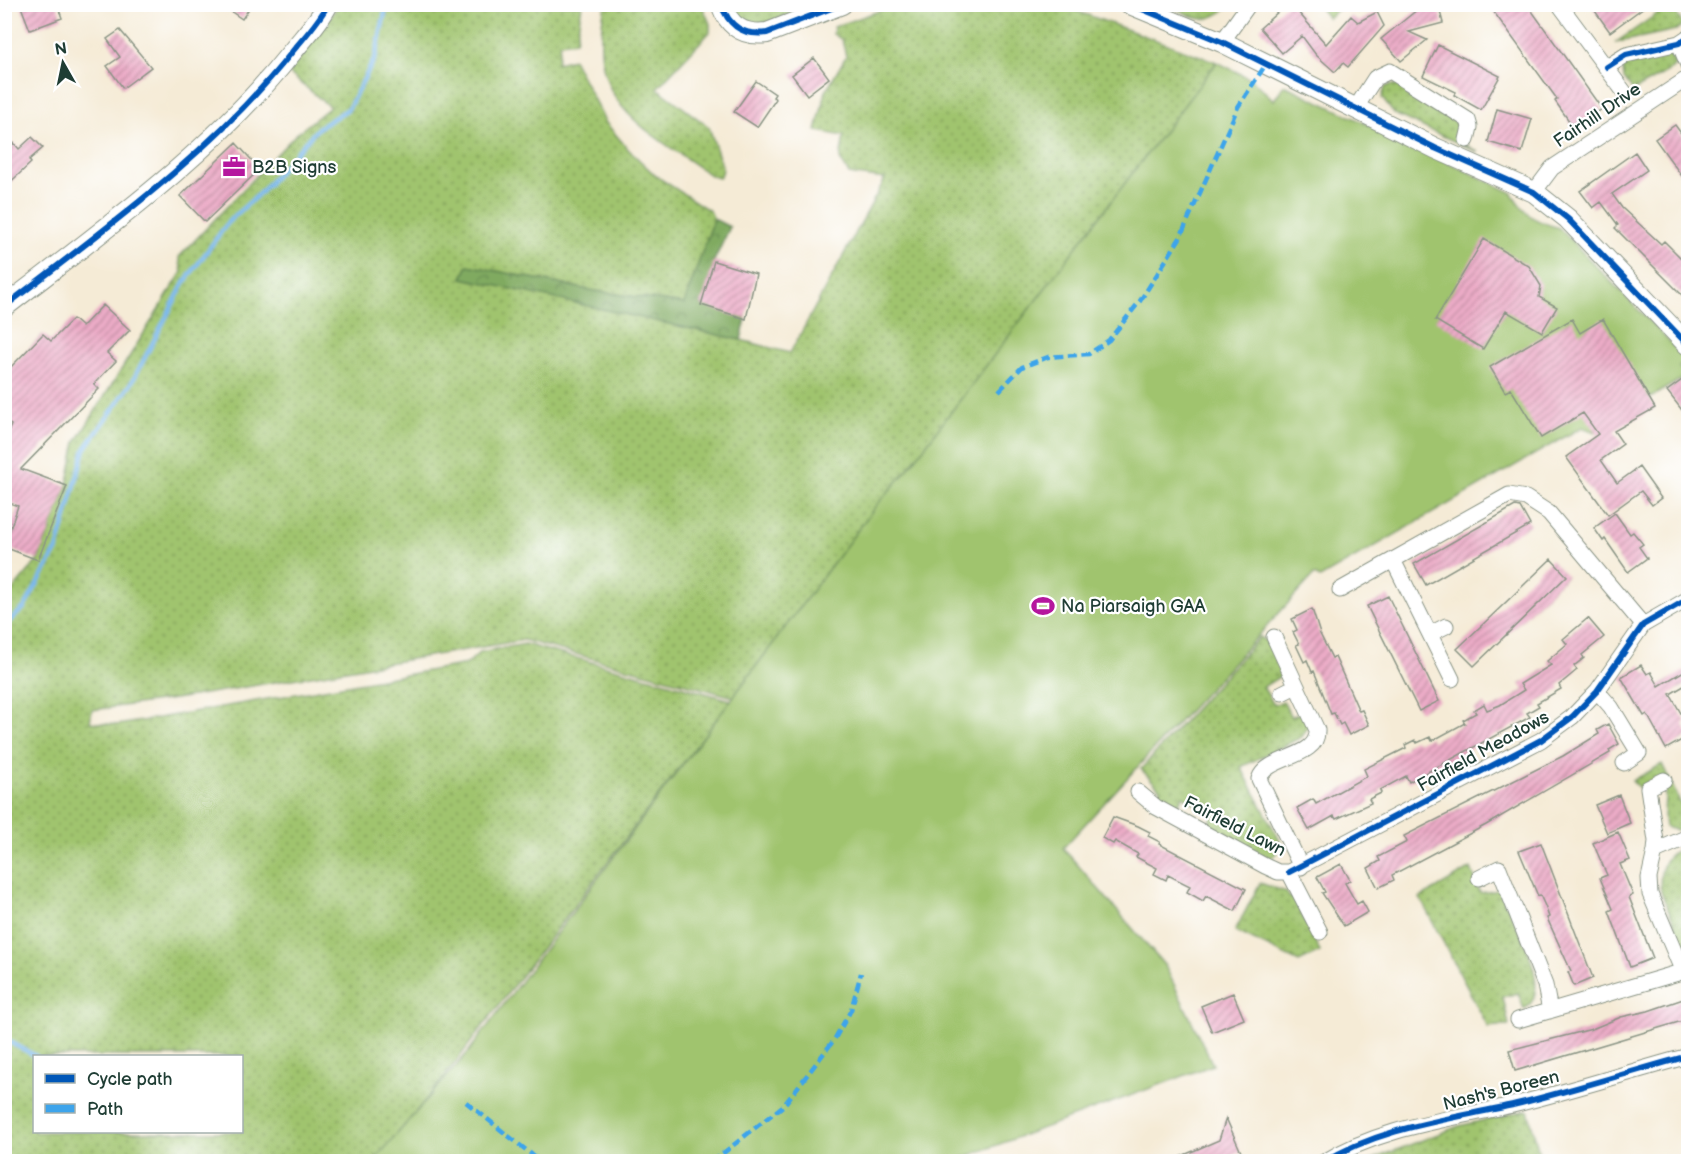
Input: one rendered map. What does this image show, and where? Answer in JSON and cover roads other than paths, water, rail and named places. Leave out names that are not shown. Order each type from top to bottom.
[{"type":"street","points":[[4,307],[143,198],[230,121],[266,85],[328,4]]},
{"type":"street","points":[[721,4],[725,15],[735,27],[743,33],[754,35],[767,33],[842,4]]},
{"type":"street","points":[[1130,4],[1222,42],[1435,148],[1534,192],[1568,219],[1689,345]]},
{"type":"street","points":[[1222,42],[1249,4]]},
{"type":"street","points":[[1559,4],[1625,93]]},
{"type":"street","points":[[1607,67],[1626,55],[1684,40],[1689,65]]},
{"type":"street","points":[[1355,109],[1375,78],[1390,71],[1468,120],[1470,127],[1467,140]]},
{"type":"street","name":"Fairhill Drive","points":[[1534,192],[1552,168],[1689,78]]},
{"type":"street","points":[[1340,590],[1504,497],[1518,495],[1549,513],[1643,625]]},
{"type":"street","points":[[1393,560],[1452,678]]},
{"type":"street","name":"Fairfield Meadows","points":[[1295,869],[1541,740],[1572,717],[1597,691],[1643,625],[1689,599]]},
{"type":"street","points":[[1430,634],[1446,626]]},
{"type":"street","name":"Fairfield Lawn","points":[[1274,637],[1318,736],[1311,746],[1265,769],[1258,779],[1320,932]]},
{"type":"street","points":[[1282,693],[1296,686]]},
{"type":"street","points":[[1597,691],[1611,706],[1639,753],[1624,763]]},
{"type":"street","points":[[1518,1020],[1686,971],[1650,894],[1649,878],[1656,841],[1648,789],[1664,780]]},
{"type":"street","name":"Fairfield Lawn","points":[[1138,792],[1150,803],[1265,866],[1278,872],[1295,869]]},
{"type":"street","points":[[1655,851],[1689,837]]},
{"type":"street","points":[[1479,878],[1499,868],[1545,985],[1550,1011]]},
{"type":"street","name":"Nash's Boreen","points":[[1324,1161],[1340,1152],[1379,1137],[1522,1103],[1689,1056]]},
{"type":"waterway","points":[[4,626],[24,608],[57,549],[85,449],[131,384],[184,283],[229,221],[262,191],[318,128],[348,109],[375,58],[387,4]]},
{"type":"waterway","points":[[4,1039],[34,1055]]},
{"type":"place","name":"B2B Signs","points":[[234,167]]},
{"type":"place","name":"Na Piarsaigh GAA","points":[[1043,606]]}]
